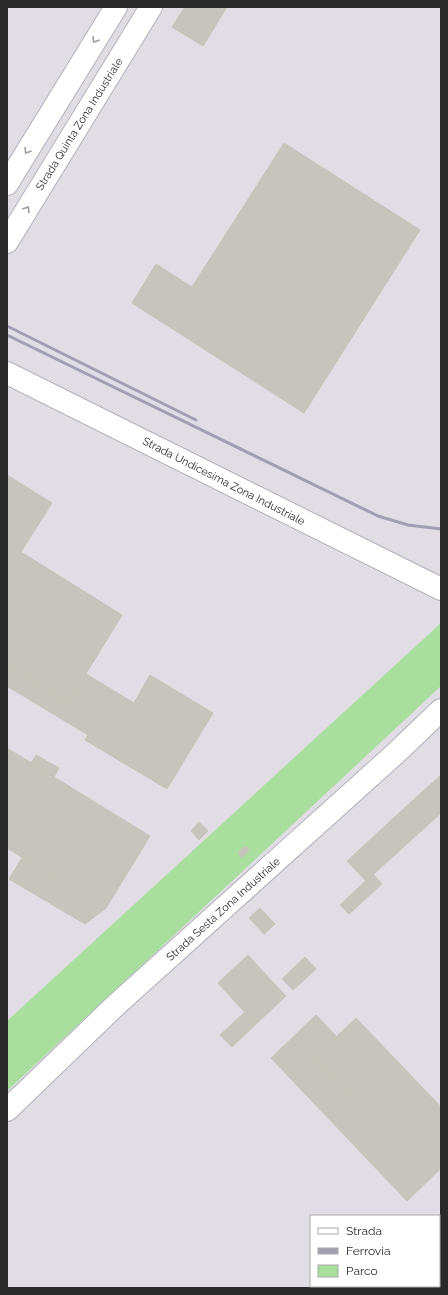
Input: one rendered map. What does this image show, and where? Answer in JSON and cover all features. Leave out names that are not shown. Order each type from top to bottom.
[{"type":"street","name":"Strada Quinta Zona Industriale","points":[[7,242],[151,7]]},
{"type":"street","points":[[7,184],[112,13],[134,34]]},
{"type":"street","name":"Strada Undicesima Zona Industriale","points":[[7,373],[441,589]]},
{"type":"street","name":"Strada Sesta Zona Industriale","points":[[7,1110],[116,1005],[396,753],[441,710]]},
{"type":"shaded area","points":[[7,7],[441,7],[441,1288],[7,1288]]},
{"type":"green space","points":[[441,623],[441,686],[7,1091],[7,1021]]},
{"type":"building","points":[[185,7],[227,7],[203,46],[172,27]]},
{"type":"building","points":[[284,143],[420,230],[304,413],[132,303],[156,264],[192,287]]},
{"type":"building","points":[[7,475],[52,503],[21,552],[122,615],[68,703],[7,665]]},
{"type":"building","points":[[7,665],[68,703],[86,674],[134,703],[150,675],[213,713],[167,789],[85,740],[88,735],[7,686]]},
{"type":"building","points":[[7,748],[150,836],[106,908],[7,848]]},
{"type":"building","points":[[36,755],[59,768],[54,777],[31,763]]},
{"type":"building","points":[[441,775],[441,812],[423,791]]},
{"type":"building","points":[[423,791],[441,813],[366,881],[347,861]]},
{"type":"building","points":[[199,822],[208,831],[199,840],[191,831]]},
{"type":"building","points":[[245,846],[249,850],[242,858],[238,853]]},
{"type":"building","points":[[22,858],[106,908],[85,924],[9,879]]},
{"type":"building","points":[[373,874],[382,884],[349,914],[340,905]]},
{"type":"building","points":[[260,908],[275,924],[264,934],[249,918]]},
{"type":"building","points":[[248,955],[268,977],[238,1005],[218,983]]},
{"type":"building","points":[[305,957],[316,969],[293,990],[282,979]]},
{"type":"building","points":[[268,977],[286,996],[256,1024],[238,1005]]},
{"type":"building","points":[[245,1012],[256,1024],[232,1047],[220,1035]]},
{"type":"building","points":[[316,1015],[337,1037],[314,1058],[430,1179],[407,1201],[271,1058]]},
{"type":"building","points":[[356,1018],[441,1107],[441,1168],[430,1179],[314,1058]]},
{"type":"building","points":[[441,1230],[441,1260],[440,1259]]},
{"type":"railway","points":[[7,326],[196,420]]},
{"type":"railway","points":[[7,335],[378,516],[408,525],[441,529]]}]
